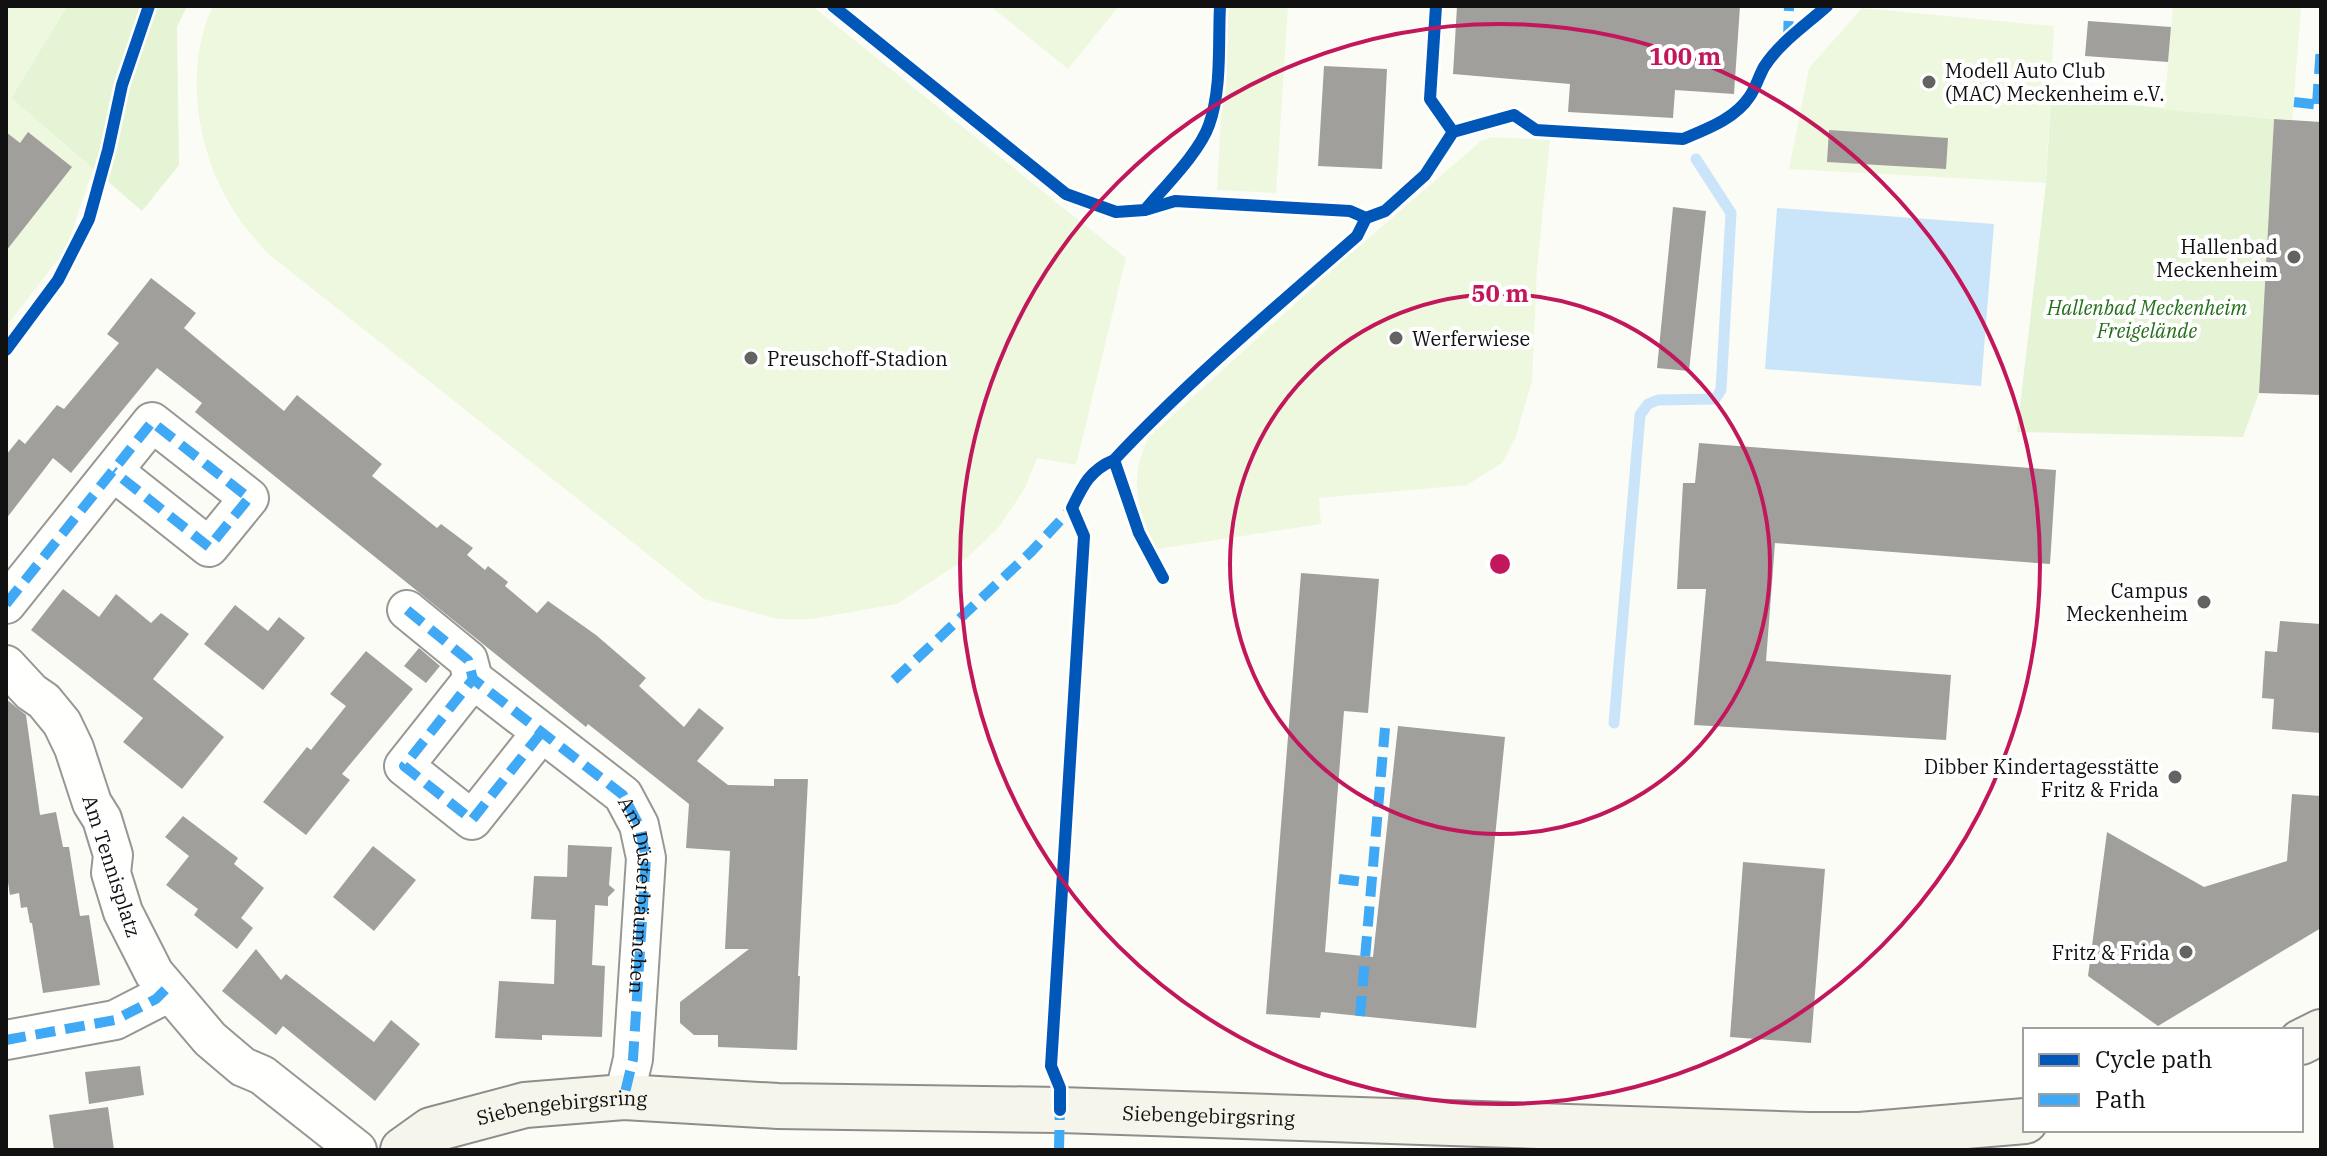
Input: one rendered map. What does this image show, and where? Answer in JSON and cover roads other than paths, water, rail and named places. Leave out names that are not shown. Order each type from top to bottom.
[{"type":"street","points":[[6,604],[113,471]]},
{"type":"street","name":"Am Düsterbäumchen","points":[[407,610],[468,660],[473,679],[623,795],[639,825],[646,858],[633,1059],[624,1097]]},
{"type":"street","name":"Am Tennisplatz","points":[[6,665],[62,723],[74,748],[92,803],[102,819],[113,855],[111,873],[123,912],[139,947],[166,989],[210,1039],[243,1067],[262,1075],[357,1150]]},
{"type":"street","points":[[473,679],[404,766],[426,784],[472,820],[541,733]]},
{"type":"street","points":[[6,1040],[115,1020],[156,999],[166,989]]},
{"type":"street","points":[[2303,1041],[2321,1032]]},
{"type":"street","name":"Siebengebirgsring","points":[[403,1150],[431,1130],[525,1105],[624,1097],[806,1107],[1060,1110],[1393,1136],[1860,1135],[2023,1121]]},
{"type":"water","points":[[1777,208],[1994,224],[1981,386],[1765,369]]},
{"type":"waterway","points":[[1614,723],[1640,415],[1648,404],[1658,400],[1715,399],[1721,390],[1731,213],[1696,159]]},
{"type":"place","name":"Modell Auto Club (MAC) Meckenheim e.V.","points":[[1929,82]]},
{"type":"place","name":"Hallenbad Meckenheim","points":[[2294,257]]},
{"type":"place","name":"Werferwiese","points":[[1396,338]]},
{"type":"place","name":"Preuschoff-Stadion","points":[[751,358]]},
{"type":"place","name":"Campus Meckenheim","points":[[2204,602]]},
{"type":"place","name":"Dibber Kindertagesstätte Fritz & Frida","points":[[2175,777]]},
{"type":"place","name":"Fritz & Frida","points":[[2186,952]]},
{"type":"park label","name":"Hallenbad Meckenheim Freigelände","points":[[2147,318]]}]
